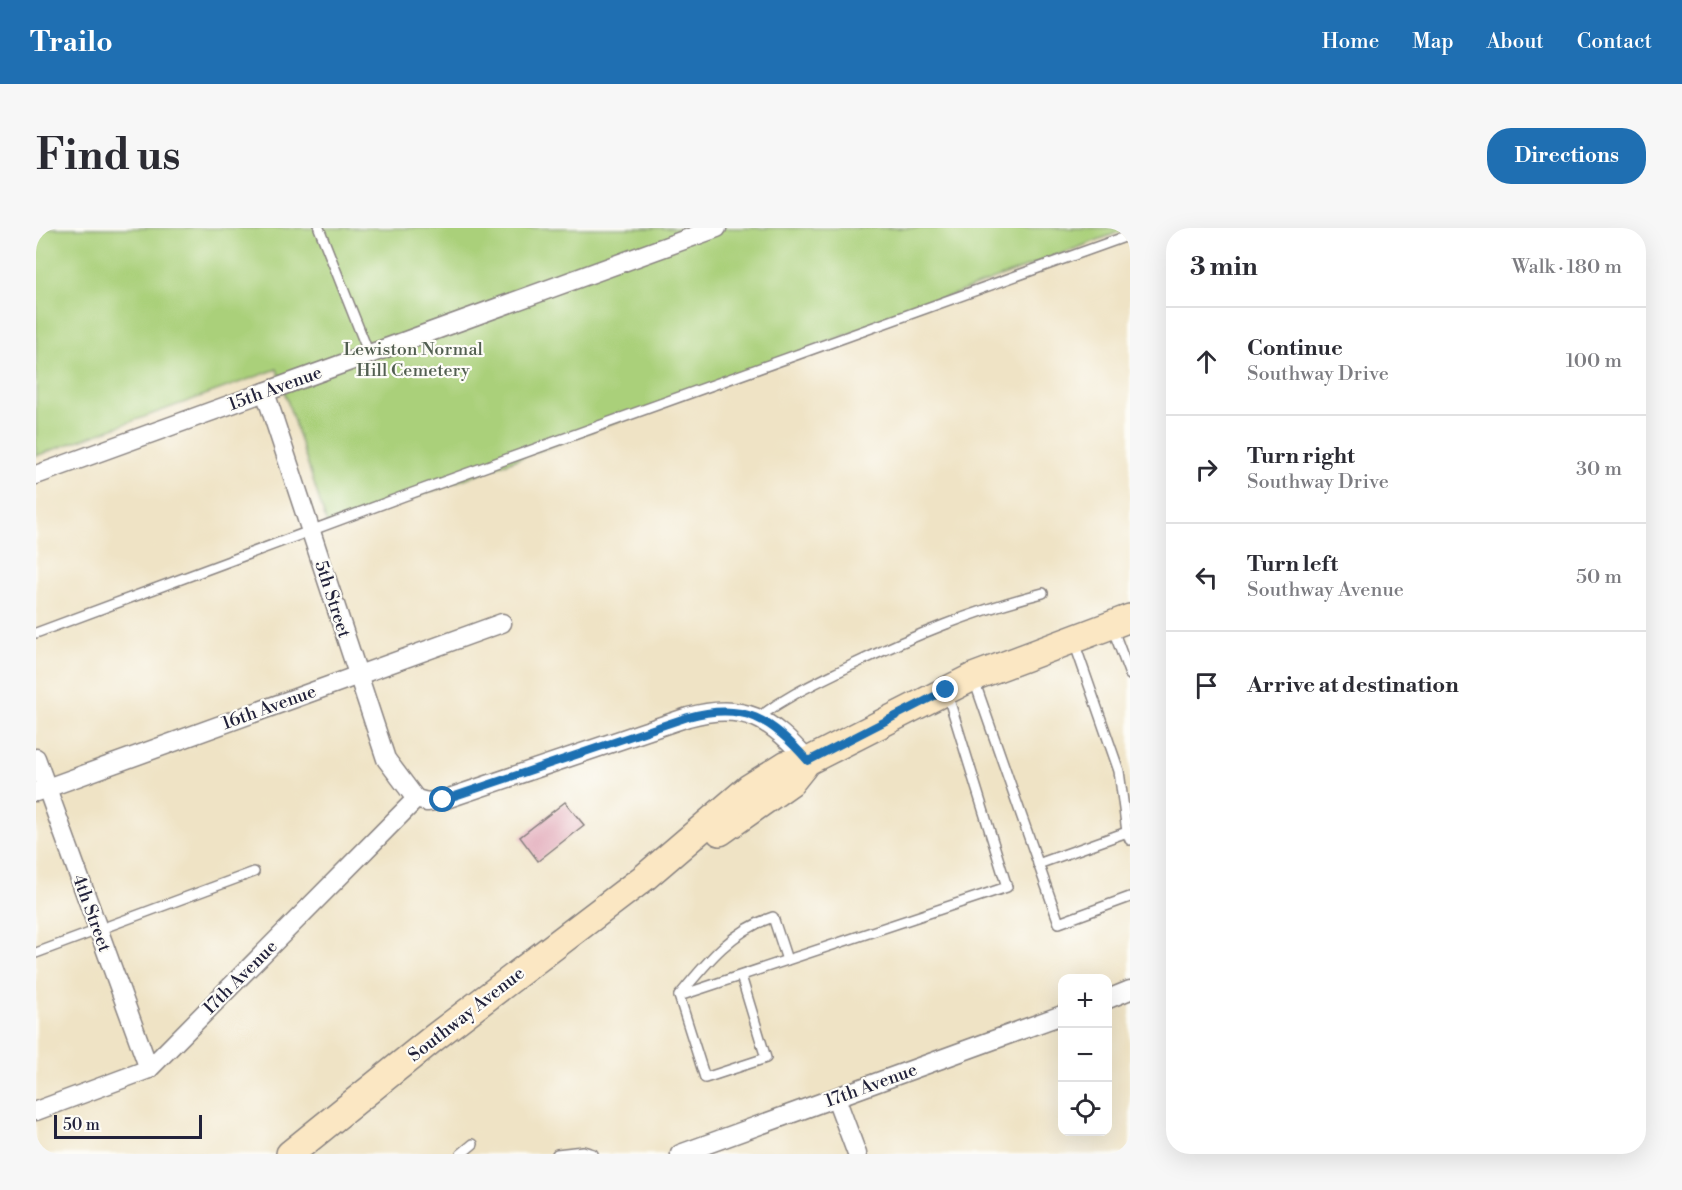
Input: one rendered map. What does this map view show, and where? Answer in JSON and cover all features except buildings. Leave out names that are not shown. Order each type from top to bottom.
[{"type":"main road","name":"Southway Avenue","points":[[290,1154],[435,1037],[645,877],[736,822],[791,782],[808,761],[973,677],[1121,621]]},
{"type":"street","name":"15th Avenue","points":[[36,475],[717,228]]},
{"type":"street","name":"5th Street","points":[[266,392],[386,759],[416,799]]},
{"type":"street","name":"16th Avenue","points":[[41,790],[502,622]]},
{"type":"street","points":[[416,799],[427,802],[443,800],[704,713],[741,711],[759,717],[788,739],[808,761]]},
{"type":"street","name":"4th Street","points":[[36,758],[41,790],[99,931],[149,1069]]},
{"type":"street","name":"17th Avenue","points":[[36,1111],[149,1069],[416,799]]},
{"type":"street","points":[[1112,997],[1130,990]]},
{"type":"street","name":"17th Avenue","points":[[680,1154],[1058,1016]]},
{"type":"street","points":[[836,1098],[857,1154]]},
{"type":"lane","points":[[319,228],[369,354]]},
{"type":"lane","points":[[36,633],[1130,235]]},
{"type":"lane","points":[[759,717],[787,696],[909,637],[1010,601],[1043,593]]},
{"type":"lane","points":[[1121,621],[1130,675]]},
{"type":"lane","points":[[1038,864],[1129,836],[1119,771],[1073,639]]},
{"type":"lane","points":[[973,677],[1059,923],[1130,897]]},
{"type":"lane","points":[[679,996],[1007,887],[946,690]]},
{"type":"lane","points":[[36,953],[254,872]]},
{"type":"lane","points":[[679,996],[711,956],[739,933],[773,917],[787,960]]},
{"type":"lane","points":[[679,996],[705,1078],[766,1058],[741,976]]},
{"type":"lane","points":[[460,1154],[473,1144]]},
{"type":"lane","points":[[557,1154],[583,1151],[593,1154]]},
{"type":"green space","name":"Lewiston Normal Hill Cemetery","points":[[36,228],[1130,228],[329,530],[277,369],[36,456]]},
{"type":"route","points":[[443,800],[688,717],[723,710],[741,711],[759,717],[788,739],[808,761],[946,690]]}]
